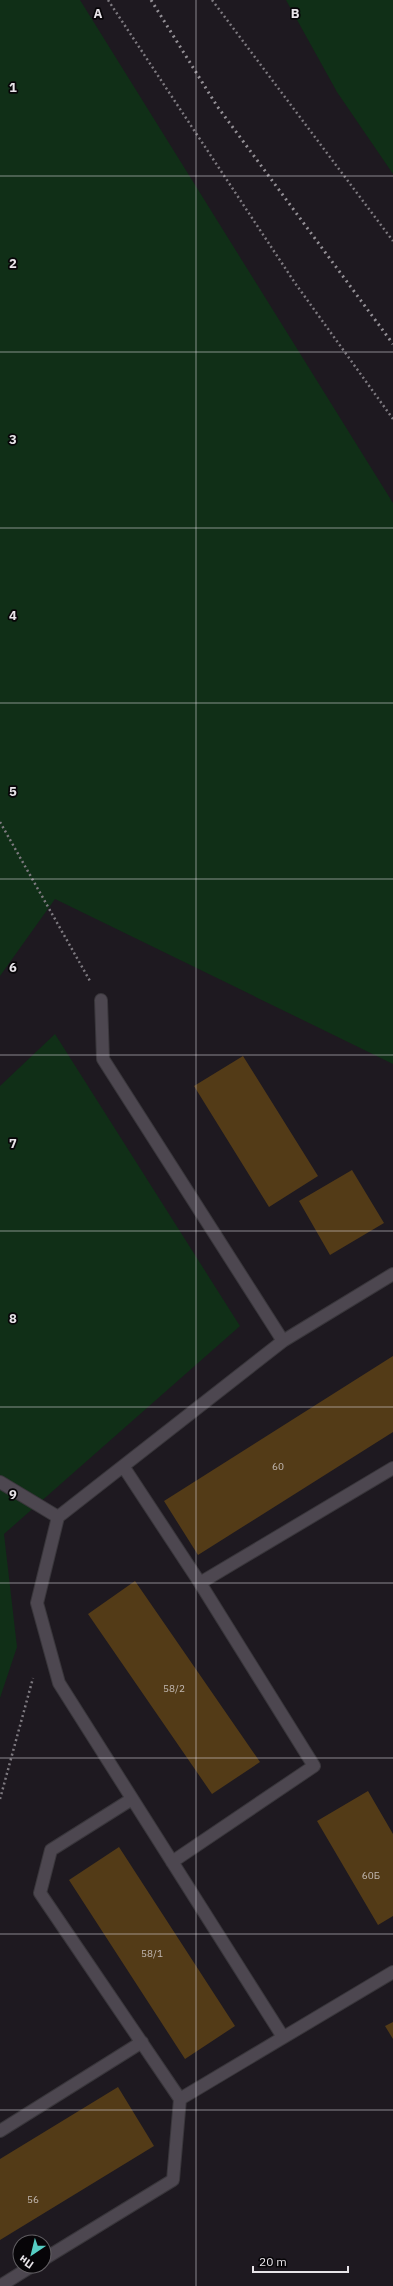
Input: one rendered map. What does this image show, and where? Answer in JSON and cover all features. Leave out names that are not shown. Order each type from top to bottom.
[{"type":"street","points":[[101,1000],[103,1059],[283,1341]]},
{"type":"street","points":[[283,2037],[59,1683],[37,1603],[58,1518],[283,1341],[393,1274]]},
{"type":"street","points":[[123,1466],[200,1583],[314,1766],[172,1862]]},
{"type":"street","points":[[200,1583],[393,1468]]},
{"type":"street","points":[[0,1482],[58,1518]]},
{"type":"street","points":[[52,2254],[173,2180],[180,2099],[40,1892],[51,1850],[132,1799]]},
{"type":"street","points":[[180,2099],[393,1972]]},
{"type":"street","points":[[0,2131],[142,2042]]},
{"type":"street","points":[[0,2286],[19,2274]]},
{"type":"path","points":[[108,0],[296,283],[393,419]]},
{"type":"path","points":[[212,0],[393,241]]},
{"type":"path","points":[[0,822],[101,1000]]},
{"type":"path","points":[[0,1799],[35,1671]]},
{"type":"green space","points":[[0,0],[80,0],[393,503],[393,1064],[55,899],[0,976]]},
{"type":"green space","points":[[286,0],[393,0],[393,174],[337,92]]},
{"type":"green space","points":[[55,1034],[240,1326],[4,1534],[17,1647],[0,1698],[0,1086]]},
{"type":"building","points":[[243,1056],[318,1176],[269,1207],[194,1086]]},
{"type":"building","points":[[352,1170],[384,1223],[330,1255],[299,1201]]},
{"type":"building","points":[[393,1356],[393,1432],[198,1555],[164,1501]]},
{"type":"building","points":[[135,1581],[260,1762],[212,1794],[88,1614]]},
{"type":"building","points":[[368,1791],[393,1834],[393,1916],[378,1925],[317,1821]]},
{"type":"building","points":[[119,1847],[235,2026],[185,2059],[69,1880]]},
{"type":"building","points":[[393,2022],[393,2039],[385,2026]]},
{"type":"building","points":[[118,2087],[154,2146],[0,2240],[0,2159]]},
{"type":"railway","points":[[151,0],[217,106],[393,344]]}]
